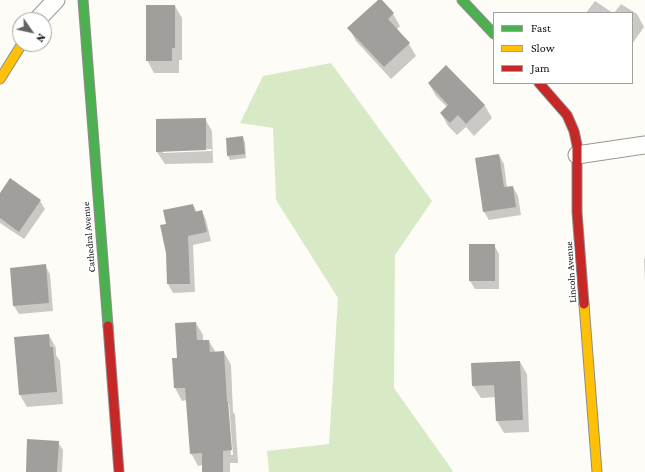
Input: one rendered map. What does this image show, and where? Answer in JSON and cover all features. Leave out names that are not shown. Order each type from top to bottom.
[{"type":"street","points":[[45,12],[56,0]]},
{"type":"street","name":"Cathedral Avenue","points":[[83,0],[96,188],[119,472]]},
{"type":"street","points":[[462,0],[493,33]]},
{"type":"street","points":[[0,79],[17,52]]},
{"type":"street","name":"Lincoln Avenue","points":[[540,84],[567,116],[574,131],[577,145],[577,212],[597,472]]},
{"type":"street","points":[[577,155],[645,145]]},
{"type":"green space","points":[[331,63],[432,201],[395,255],[394,388],[453,471],[452,472],[269,472],[267,451],[329,444],[338,298],[276,200],[273,128],[240,123],[263,76]]},
{"type":"building","points":[[378,0],[382,0],[394,13],[388,19],[410,43],[384,67],[347,28]]},
{"type":"building","points":[[146,5],[175,5],[175,48],[172,48],[172,61],[146,61]]},
{"type":"building","points":[[446,65],[485,105],[466,124],[458,115],[450,123],[440,113],[448,105],[428,83]]},
{"type":"building","points":[[206,118],[206,150],[156,152],[156,119]]},
{"type":"building","points":[[243,136],[245,154],[227,156],[226,138]]},
{"type":"building","points":[[499,154],[504,187],[513,186],[516,207],[483,212],[475,158]]},
{"type":"building","points":[[10,178],[41,200],[19,232],[0,218],[0,193]]},
{"type":"building","points":[[193,204],[195,212],[202,210],[207,232],[188,236],[190,284],[167,284],[166,253],[160,225],[166,224],[163,210]]},
{"type":"building","points":[[469,244],[495,244],[495,281],[469,281]]},
{"type":"building","points":[[46,264],[49,303],[13,306],[10,268]]},
{"type":"building","points":[[196,322],[197,340],[209,340],[210,352],[224,351],[232,450],[223,451],[223,472],[202,472],[202,453],[190,454],[185,388],[174,388],[172,358],[177,358],[175,323]]},
{"type":"building","points":[[49,334],[50,347],[53,347],[57,392],[19,395],[14,337]]},
{"type":"building","points":[[520,361],[523,420],[496,421],[494,385],[472,386],[471,363]]},
{"type":"building","points":[[27,439],[59,441],[57,472],[26,472]]},
{"type":"traffic: fast","points":[[83,0],[108,326]]},
{"type":"traffic: fast","points":[[462,0],[493,33]]},
{"type":"traffic: slow","points":[[0,79],[17,52]]},
{"type":"traffic: slow","points":[[584,304],[597,472]]},
{"type":"traffic: jam","points":[[540,84],[567,115],[574,131],[577,145],[577,212],[584,304]]},
{"type":"traffic: jam","points":[[108,326],[119,472]]}]
